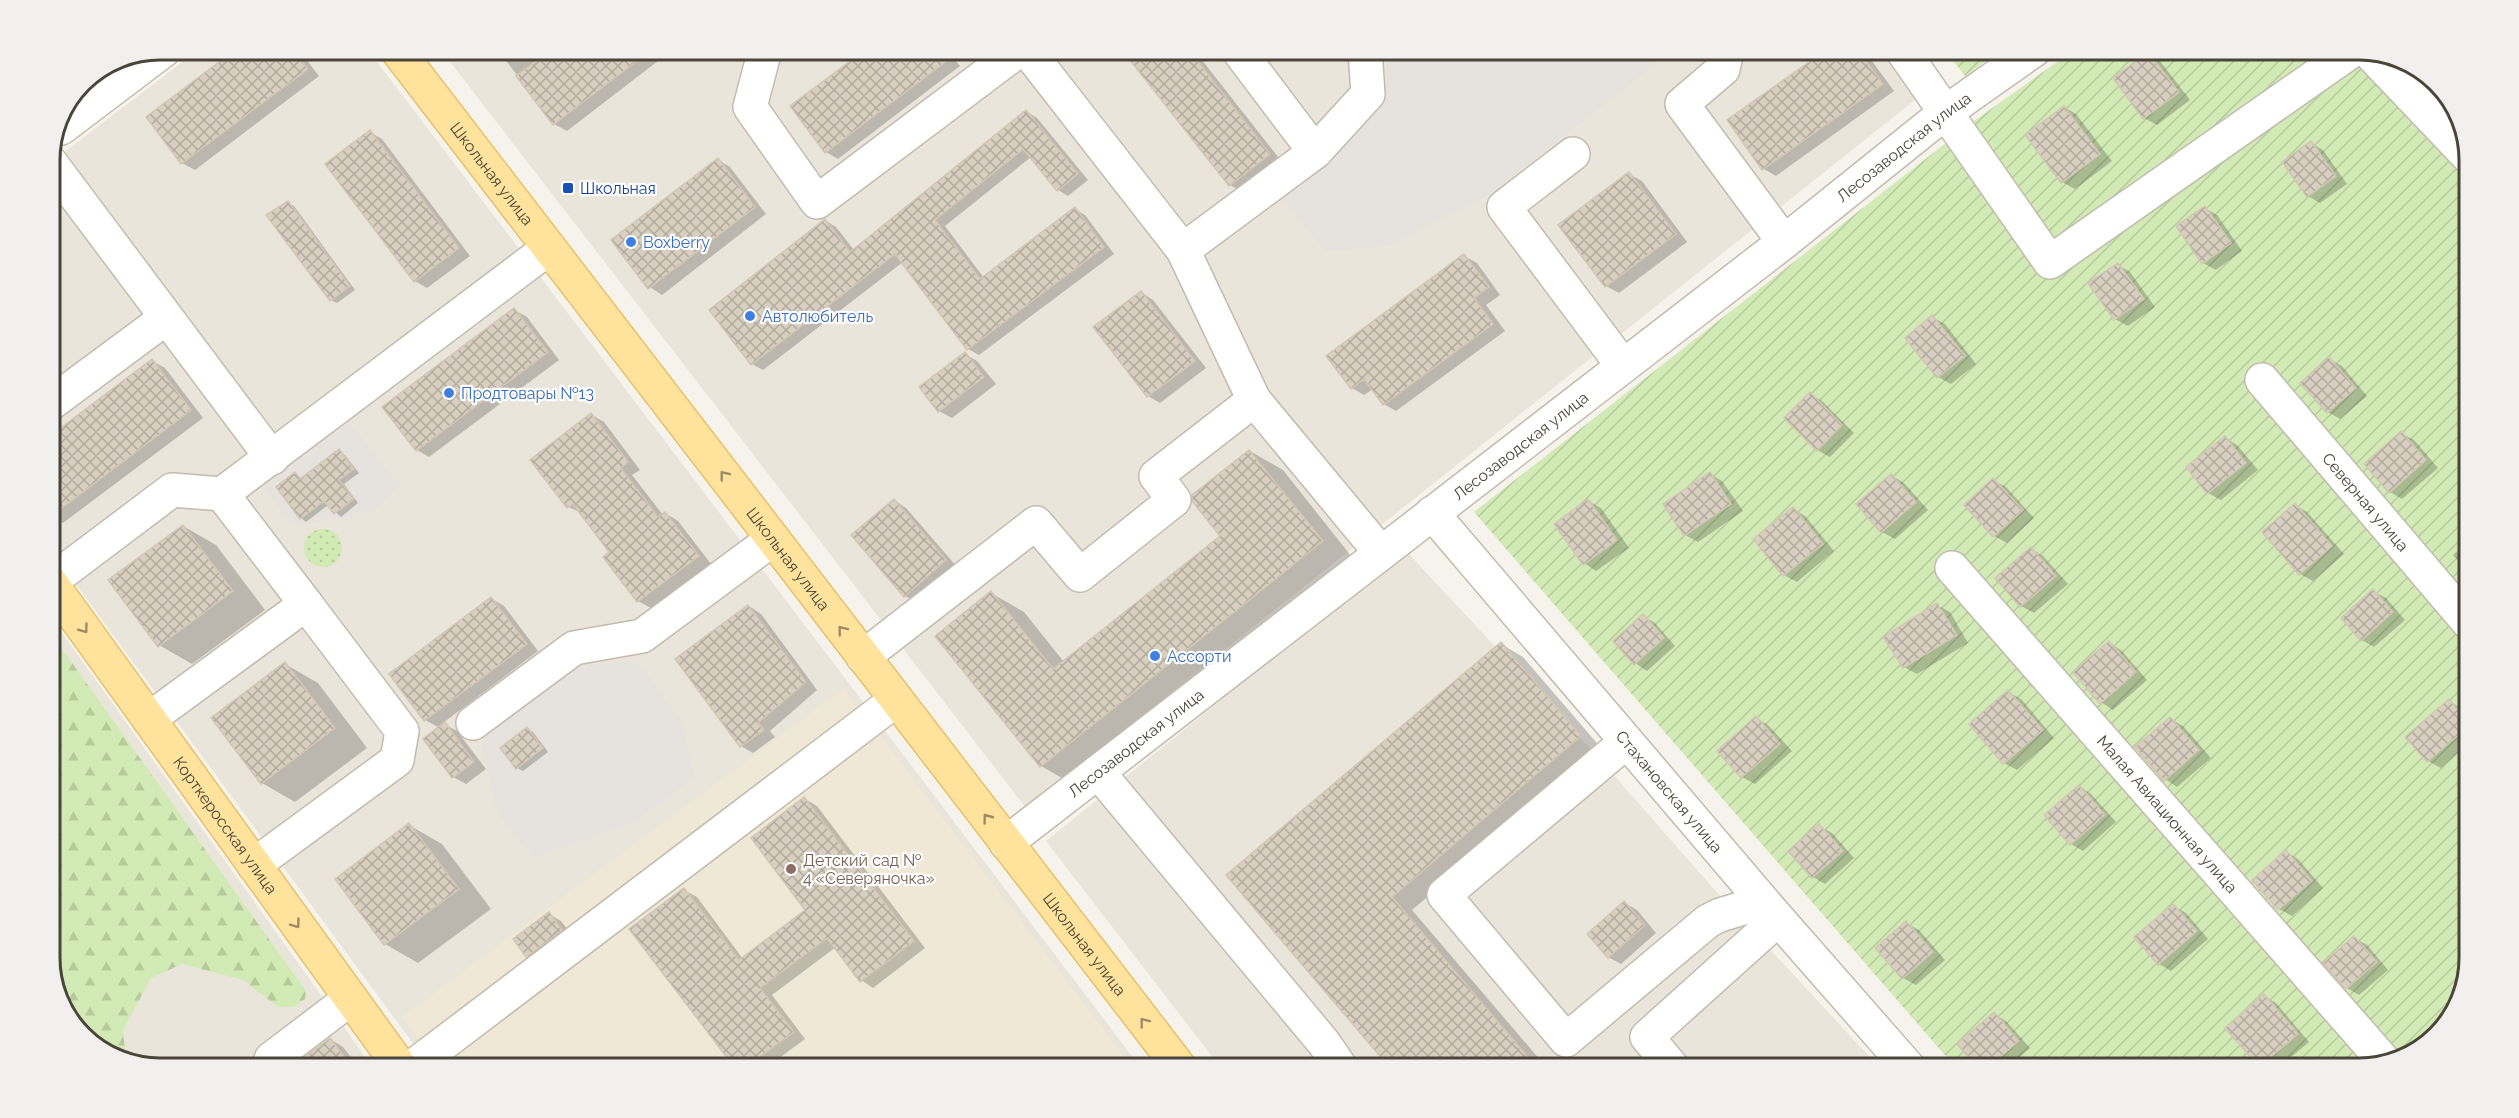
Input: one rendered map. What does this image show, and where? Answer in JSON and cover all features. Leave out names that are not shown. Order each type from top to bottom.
[{"type":"main road","name":"Школьная улица","points":[[405,60],[1172,1058]]},
{"type":"main road","name":"Корткеросская улица","points":[[60,596],[394,1058]]},
{"type":"street","points":[[762,60],[750,106],[817,202],[1006,60]]},
{"type":"street","points":[[1036,60],[1183,250],[1254,400],[1381,553]]},
{"type":"street","points":[[1246,60],[1315,152]]},
{"type":"street","points":[[1183,250],[1315,152],[1368,94],[1366,60]]},
{"type":"street","points":[[1725,60],[1723,69],[1682,104],[1784,242]]},
{"type":"street","points":[[1909,60],[2050,262],[2339,60]]},
{"type":"street","name":"Лесозаводская улица","points":[[1006,843],[1784,242],[1946,112],[2020,60]]},
{"type":"street","points":[[67,123],[150,61]]},
{"type":"street","points":[[2379,62],[2458,144]]},
{"type":"street","points":[[1573,154],[1504,207],[1623,366]]},
{"type":"street","points":[[60,175],[272,458]]},
{"type":"street","points":[[60,574],[172,490],[222,494],[549,248]]},
{"type":"street","points":[[60,397],[166,318]]},
{"type":"street","name":"Северная улица","points":[[2262,380],[2459,611]]},
{"type":"street","points":[[863,657],[1036,523],[1080,575],[1174,500],[1156,476],[1254,400]]},
{"type":"street","points":[[222,494],[402,731],[397,760],[254,865]]},
{"type":"street","name":"Стахановская улица","points":[[1432,513],[1626,742],[1900,1058]]},
{"type":"street","points":[[473,723],[574,648],[642,636],[773,539]]},
{"type":"street","name":"Малая Авиационная улица","points":[[1952,568],[2379,1056]]},
{"type":"street","points":[[149,719],[306,604]]},
{"type":"street","points":[[424,1058],[896,700]]},
{"type":"street","points":[[1626,742],[1444,895],[1566,1040],[1708,921],[1720,915],[1771,910]]},
{"type":"street","points":[[1098,772],[1334,1058]]},
{"type":"street","points":[[1665,1058],[1647,1037],[1771,910]]},
{"type":"street","points":[[272,1058],[350,999]]},
{"type":"shaded area","points":[[185,60],[376,60],[1133,1058],[424,1058],[60,563],[60,155]]},
{"type":"shaded area","points":[[449,60],[1909,60],[1930,88],[1026,808]]},
{"type":"shaded area","points":[[1388,60],[1654,60],[1654,65],[1489,195],[1388,246],[1325,251],[1279,194],[1384,101]]},
{"type":"shaded area","points":[[350,423],[400,486],[376,510],[350,517],[291,526],[263,485]]},
{"type":"shaded area","points":[[1406,551],[1589,747],[1713,888],[1871,1058],[1213,1058],[1046,841]]},
{"type":"shaded area","points":[[60,630],[366,1058],[160,1058],[140,1056],[110,1045],[89,1029],[81,1019],[65,990],[60,965]]},
{"type":"shaded area","points":[[638,661],[682,722],[694,778],[629,825],[533,858],[497,813],[480,736],[573,666]]},
{"type":"shaded area","name":"Детский сад № 4 «Северяночка»","points":[[844,688],[1125,1058],[432,1058],[402,1017]]},
{"type":"green space","points":[[1953,60],[1987,60],[1965,76]]},
{"type":"green space","points":[[2060,60],[2359,60],[2379,62],[2409,73],[2420,81],[2434,94],[2449,116],[2459,153],[2459,958],[2457,978],[2442,1014],[2415,1041],[2397,1050],[2385,1055],[2359,1058],[1947,1058],[1474,512],[1974,121]]},
{"type":"green space","points":[[323,529],[337,534],[342,548],[337,562],[323,567],[309,562],[304,548],[309,534]]},
{"type":"green space","points":[[60,646],[306,991],[305,999],[293,1007],[278,1007],[243,980],[182,964],[151,978],[123,1030],[125,1051],[110,1045],[89,1029],[70,1002],[62,978],[60,965]]},
{"type":"building","points":[[222,60],[301,60],[308,69],[181,164],[146,117]]},
{"type":"building","points":[[538,60],[638,60],[553,125],[516,76]]},
{"type":"building","points":[[852,60],[948,60],[825,153],[790,106]]},
{"type":"building","points":[[1130,60],[1197,60],[1270,154],[1229,186]]},
{"type":"building","points":[[1812,60],[1865,60],[1883,84],[1762,170],[1727,120]]},
{"type":"building","points":[[2137,60],[2154,60],[2179,92],[2143,119],[2113,78]]},
{"type":"building","points":[[2064,106],[2100,154],[2061,183],[2025,135]]},
{"type":"building","points":[[1026,110],[1078,174],[1057,191],[1023,149],[935,220],[980,279],[1075,207],[1104,247],[967,350],[895,254],[751,365],[709,310],[825,219],[850,252]]},
{"type":"building","points":[[370,130],[459,248],[414,282],[325,164]]},
{"type":"building","points":[[2311,141],[2336,176],[2307,197],[2282,162]]},
{"type":"building","points":[[718,158],[755,207],[648,289],[611,240]]},
{"type":"building","points":[[1629,172],[1676,234],[1605,287],[1558,225]]},
{"type":"building","points":[[288,201],[350,286],[330,301],[266,215]]},
{"type":"building","points":[[2205,206],[2231,243],[2202,264],[2176,226]]},
{"type":"building","points":[[1464,254],[1489,287],[1474,298],[1493,324],[1383,405],[1364,379],[1351,389],[1326,356]]},
{"type":"building","points":[[2118,263],[2144,299],[2114,320],[2088,283]]},
{"type":"building","points":[[1141,291],[1195,361],[1147,397],[1093,327]]},
{"type":"building","points":[[514,308],[548,352],[416,451],[382,407]]},
{"type":"building","points":[[1932,315],[1965,356],[1937,378],[1905,338]]},
{"type":"building","points":[[965,352],[984,377],[938,412],[919,387]]},
{"type":"building","points":[[2329,357],[2356,388],[2327,413],[2300,383]]},
{"type":"building","points":[[152,359],[191,410],[60,509],[60,428]]},
{"type":"building","points":[[1810,392],[1842,425],[1817,451],[1784,418]]},
{"type":"building","points":[[591,413],[628,462],[621,468],[658,517],[665,512],[699,556],[637,602],[603,557],[609,552],[573,504],[567,508],[530,460]]},
{"type":"building","points":[[2401,431],[2426,460],[2389,493],[2364,464]]},
{"type":"building","points":[[2225,436],[2246,463],[2207,494],[2186,467]]},
{"type":"building","points":[[339,449],[354,469],[339,480],[354,499],[334,514],[324,501],[300,519],[276,487],[295,472],[300,479]]},
{"type":"building","points":[[1249,450],[1323,541],[1040,767],[935,636],[991,591],[1053,669],[1220,536],[1192,501],[1192,495]]},
{"type":"building","points":[[1710,472],[1731,504],[1684,536],[1663,504]]},
{"type":"building","points":[[1891,474],[1916,502],[1881,533],[1856,504]]},
{"type":"building","points":[[1993,478],[2023,510],[1993,537],[1964,505]]},
{"type":"building","points":[[894,499],[946,560],[904,597],[851,535]]},
{"type":"building","points":[[1588,499],[1617,540],[1583,565],[1554,524]]},
{"type":"building","points":[[2295,503],[2332,546],[2299,575],[2262,532]]},
{"type":"building","points":[[1793,507],[1823,544],[1783,576],[1753,539]]},
{"type":"building","points":[[183,525],[233,591],[158,647],[108,580]]},
{"type":"building","points":[[2031,547],[2056,576],[2020,607],[1995,578]]},
{"type":"building","points":[[2373,589],[2393,612],[2361,641],[2341,618]]},
{"type":"building","points":[[491,597],[527,644],[424,721],[389,674]]},
{"type":"building","points":[[1937,603],[1957,635],[1903,668],[1883,637]]},
{"type":"building","points":[[748,605],[806,682],[758,723],[764,730],[740,747],[675,659]]},
{"type":"building","points":[[1643,614],[1664,638],[1634,665],[1613,641]]},
{"type":"building","points":[[2109,641],[2136,672],[2100,704],[2073,672]]},
{"type":"building","points":[[1501,642],[1581,736],[1392,897],[1529,1058],[1382,1058],[1226,875]]},
{"type":"building","points":[[285,662],[335,728],[261,784],[211,718]]},
{"type":"building","points":[[2008,690],[2043,730],[2003,764],[1969,724]]},
{"type":"building","points":[[2449,699],[2459,711],[2459,735],[2427,762],[2405,737]]},
{"type":"building","points":[[1756,716],[1780,744],[1741,778],[1717,751]]},
{"type":"building","points":[[2170,717],[2199,750],[2164,781],[2135,747]]},
{"type":"building","points":[[445,722],[474,762],[452,778],[423,739]]},
{"type":"building","points":[[527,727],[543,748],[516,769],[500,748]]},
{"type":"building","points":[[2079,785],[2105,815],[2070,845],[2044,815]]},
{"type":"building","points":[[804,797],[914,941],[860,982],[827,938],[760,988],[794,1032],[758,1058],[727,1058],[629,929],[684,888],[739,960],[805,910],[751,838]]},
{"type":"building","points":[[409,823],[459,889],[384,945],[335,879]]},
{"type":"building","points":[[1819,824],[1843,851],[1812,878],[1788,851]]},
{"type":"building","points":[[2286,850],[2312,881],[2278,910],[2252,880]]},
{"type":"building","points":[[1624,901],[1645,925],[1608,958],[1587,934]]},
{"type":"building","points":[[2173,904],[2197,931],[2158,965],[2134,937]]},
{"type":"building","points":[[549,912],[562,930],[526,957],[513,939]]},
{"type":"building","points":[[1906,921],[1933,952],[1902,979],[1875,948]]},
{"type":"building","points":[[2354,936],[2377,962],[2346,989],[2323,963]]},
{"type":"building","points":[[2264,994],[2298,1034],[2270,1058],[2251,1058],[2225,1028]]},
{"type":"building","points":[[1994,1012],[2019,1041],[1999,1058],[1969,1058],[1957,1044]]},
{"type":"building","points":[[330,1038],[345,1058],[303,1058]]},
{"type":"place","name":"Школьная","points":[[568,188]]},
{"type":"place","name":"Boxberry","points":[[631,242]]},
{"type":"place","name":"Автолюбитель","points":[[750,316]]},
{"type":"place","name":"Продтовары №13","points":[[449,393]]},
{"type":"place","name":"Ассорти","points":[[1155,656]]},
{"type":"place","name":"Детский сад № 4 «Северяночка»","points":[[791,869]]}]
